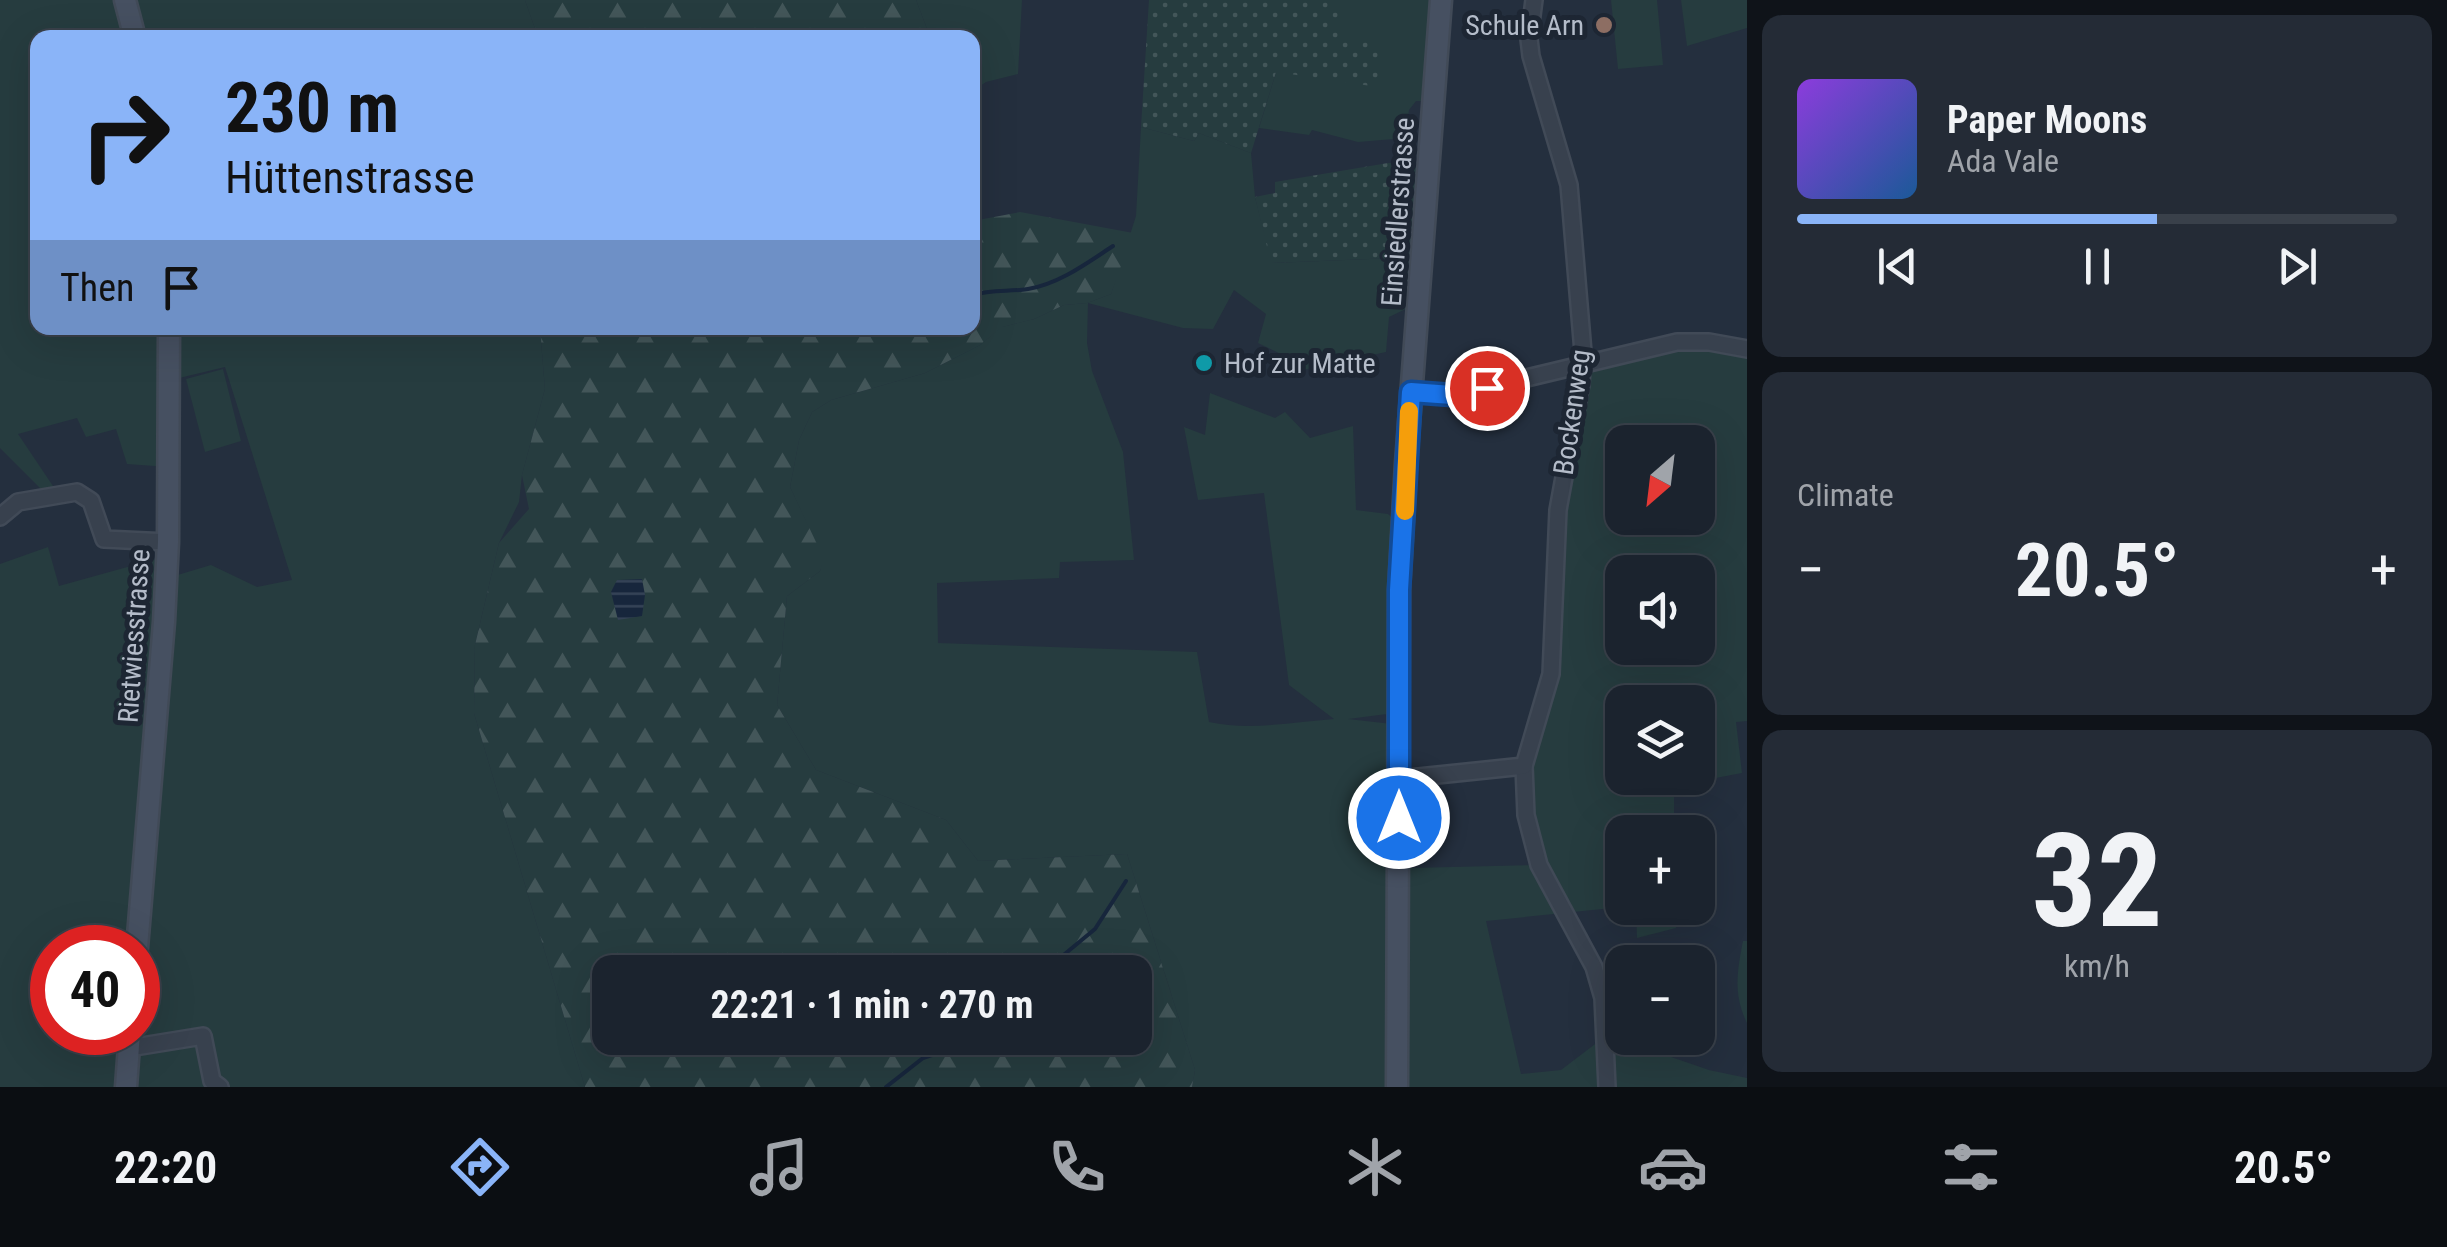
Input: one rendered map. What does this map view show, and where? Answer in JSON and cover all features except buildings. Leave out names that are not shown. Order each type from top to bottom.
[{"type":"street","points":[[125,0],[133,30]]},
{"type":"street","name":"Einsiedlerstrasse","points":[[1397,1087],[1399,590],[1441,0]]},
{"type":"street","name":"Bockenweg","points":[[1534,0],[1531,56],[1569,185],[1583,365],[1558,510],[1551,674],[1524,766],[1526,814],[1538,865],[1597,973],[1606,1020],[1607,1087]]},
{"type":"street","name":"Rietwiesstrasse","points":[[140,925],[168,542],[169,335]]},
{"type":"street","points":[[1411,392],[1464,394],[1677,342],[1709,342],[1747,349]]},
{"type":"street","points":[[0,517],[18,502],[77,492],[91,500],[104,539],[168,542]]},
{"type":"street","points":[[1398,779],[1524,766]]},
{"type":"street","points":[[160,1038],[203,1036],[212,1081],[220,1087]]},
{"type":"street","points":[[126,1087],[129,1055]]},
{"type":"green space","points":[[0,0],[125,0],[133,30],[30,30],[30,335],[162,335],[168,467],[127,464],[116,429],[86,437],[77,418],[18,434],[57,492],[44,492],[0,448]]},
{"type":"green space","points":[[128,0],[525,0],[536,30],[137,30]]},
{"type":"green space","points":[[525,0],[916,0],[927,30],[536,30]]},
{"type":"green space","points":[[916,0],[1022,0],[1018,74],[980,86],[980,30],[927,30]]},
{"type":"green space","points":[[1149,0],[1339,0],[1340,40],[1379,41],[1378,87],[1276,72],[1251,153],[1199,133],[1194,141],[1141,127]]},
{"type":"green space","points":[[1339,0],[1435,0],[1428,101],[1416,101],[1409,110],[1405,138],[1358,142],[1312,130],[1309,135],[1259,128],[1276,72],[1339,40]]},
{"type":"green space","points":[[1611,0],[1657,0],[1663,65],[1618,69]]},
{"type":"green space","points":[[1681,0],[1747,0],[1747,28],[1687,46]]},
{"type":"green space","points":[[1141,127],[1194,141],[1199,133],[1251,153],[1255,197],[1272,263],[1417,257],[1414,305],[1389,317],[1386,352],[1294,372],[1285,356],[1258,343],[1266,314],[1234,290],[1213,329],[1183,328],[1088,303],[1087,343],[1092,371],[1123,452],[1134,560],[1060,562],[1059,578],[937,583],[938,643],[1197,652],[1209,722],[1255,726],[1334,719],[1289,685],[1264,493],[1198,500],[1184,427],[1205,435],[1210,393],[1275,418],[1285,412],[1310,438],[1353,426],[1356,510],[1388,514],[1398,523],[1392,707],[1387,714],[1348,719],[1392,724],[1395,1087],[1192,1087],[1195,1070],[1127,854],[978,861],[946,820],[816,770],[777,705],[787,596],[820,571],[823,559],[790,487],[799,440],[812,412],[831,400],[925,373],[980,345],[1001,327],[1111,294],[1136,216]]},
{"type":"green space","points":[[1408,163],[1419,169],[1417,257],[1271,263],[1255,197],[1275,193],[1275,182]]},
{"type":"green space","points":[[1020,212],[1133,233],[1111,294],[1087,303],[1064,305],[1034,319],[1002,327],[980,345],[925,373],[831,400],[812,412],[799,440],[790,487],[824,559],[820,571],[787,596],[777,705],[816,770],[946,820],[978,861],[1127,854],[1195,1070],[1192,1087],[585,1087],[474,713],[475,645],[499,543],[529,509],[522,475],[545,389],[541,335],[980,335],[980,220]]},
{"type":"green space","points":[[174,335],[541,335],[545,389],[522,475],[519,502],[499,543],[475,645],[474,713],[585,1087],[131,1087],[135,1055],[160,1055],[160,925],[146,925],[171,577],[211,565],[257,587],[292,580],[225,367],[175,379]]},
{"type":"green space","points":[[1706,349],[1747,357],[1747,721],[1736,722],[1742,773],[1715,778],[1715,685],[1605,685],[1605,795],[1674,795],[1674,815],[1605,815],[1605,909],[1486,921],[1521,1074],[1561,1070],[1605,1037],[1605,1055],[1665,1055],[1747,1078],[1747,1087],[1405,1087],[1410,868],[1539,865],[1531,815],[1531,764],[1546,712],[1562,516],[1588,374],[1594,369],[1673,351]]},
{"type":"green space","points":[[223,369],[241,441],[205,452],[186,379]]},
{"type":"green space","points":[[48,547],[59,586],[167,556],[139,925],[30,925],[30,1055],[128,1055],[126,1087],[0,1087],[0,564]]},
{"type":"green space","points":[[1637,925],[1676,925],[1676,928],[1637,938]]},
{"type":"green space","points":[[1743,941],[1747,941],[1747,1023],[1738,983]]},
{"type":"water","points":[[642,579],[642,616],[618,620],[611,592],[617,580]]},
{"type":"waterway","points":[[980,293],[1051,283],[1113,246]]},
{"type":"waterway","points":[[1064,955],[1095,929],[1126,881]]},
{"type":"waterway","points":[[886,1087],[932,1055]]},
{"type":"slow traffic","points":[[1405,511],[1409,411]]},
{"type":"place","name":"Schule Arn","points":[[1604,25]]},
{"type":"place","name":"Hof zur Matte","points":[[1204,363]]},
{"type":"route","points":[[1399,818],[1399,590],[1411,392],[1452,395],[1487,388]]}]
